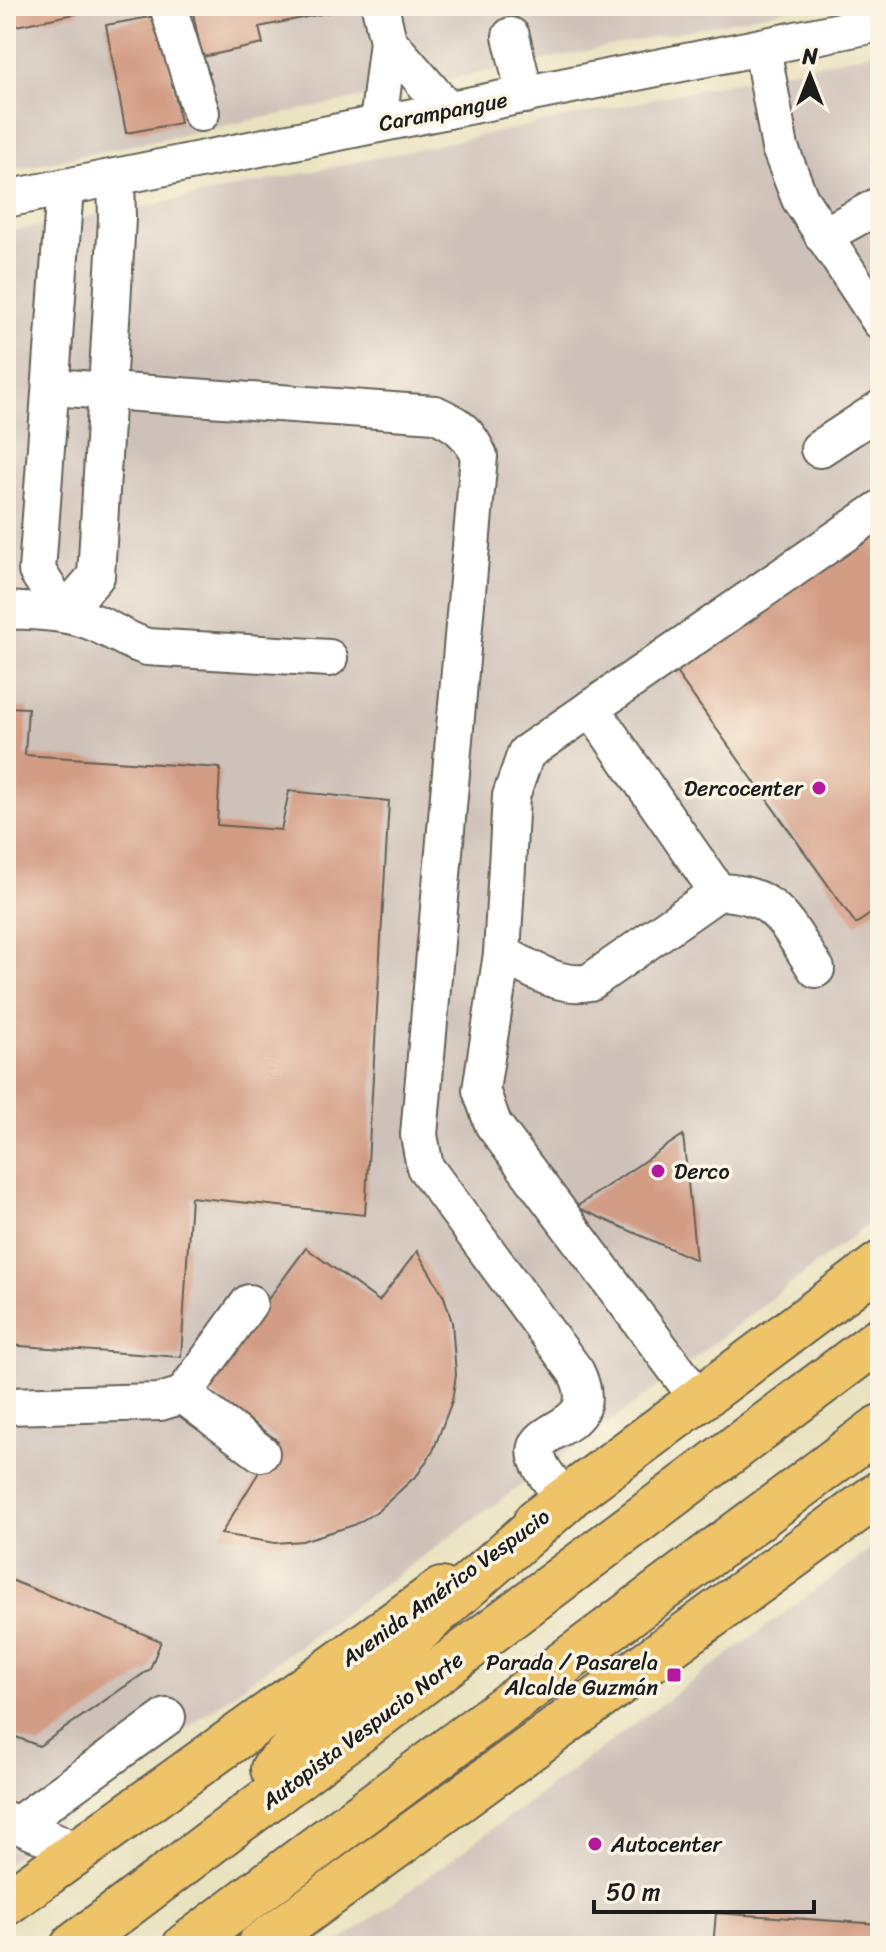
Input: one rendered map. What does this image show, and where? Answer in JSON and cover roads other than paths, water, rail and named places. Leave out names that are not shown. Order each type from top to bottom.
[{"type":"main road","name":"Avenida Américo Vespucio","points":[[6,1903],[566,1500],[880,1264]]},
{"type":"main road","name":"Autopista Vespucio Norte","points":[[73,1946],[880,1339]]},
{"type":"main road","points":[[185,1946],[880,1427]]},
{"type":"main road","points":[[259,1946],[880,1493]]},
{"type":"main road","points":[[178,1868],[333,1709],[566,1500]]},
{"type":"street","points":[[168,6],[201,113]]},
{"type":"street","points":[[378,124],[388,41],[380,6]]},
{"type":"street","name":"Carampangue","points":[[6,199],[880,23]]},
{"type":"street","points":[[511,36],[525,95]]},
{"type":"street","points":[[388,41],[448,110]]},
{"type":"street","points":[[762,47],[780,148],[800,199],[880,321]]},
{"type":"street","points":[[64,613],[96,576],[117,219],[116,177]]},
{"type":"street","points":[[64,613],[37,571],[65,187]]},
{"type":"street","points":[[823,236],[880,205]]},
{"type":"street","points":[[52,387],[435,414],[455,423],[471,437],[479,456],[419,1135],[425,1167],[576,1372],[584,1389],[585,1400],[580,1412],[542,1439],[537,1450],[537,1459],[566,1500]]},
{"type":"street","points":[[819,449],[880,409]]},
{"type":"street","points":[[699,1400],[493,1124],[481,1090],[502,954],[511,796],[526,753],[880,509]]},
{"type":"street","points":[[6,610],[64,613],[98,624],[121,639],[147,647],[329,658]]},
{"type":"street","points":[[591,708],[718,892]]},
{"type":"street","points":[[502,954],[573,986],[590,982],[718,892],[754,896],[773,906],[816,969]]},
{"type":"street","points":[[6,1406],[160,1402],[183,1395],[249,1303]]},
{"type":"street","points":[[183,1395],[261,1453]]},
{"type":"street","points":[[11,1822],[167,1717]]},
{"type":"street","points":[[11,1822],[78,1851]]},
{"type":"place","name":"Dercocenter","points":[[819,788]]},
{"type":"place","name":"Derco","points":[[658,1171]]},
{"type":"place","name":"Parada / Pasarela Alcalde Guzmán","points":[[674,1675]]},
{"type":"place","name":"Autocenter","points":[[595,1844]]}]
